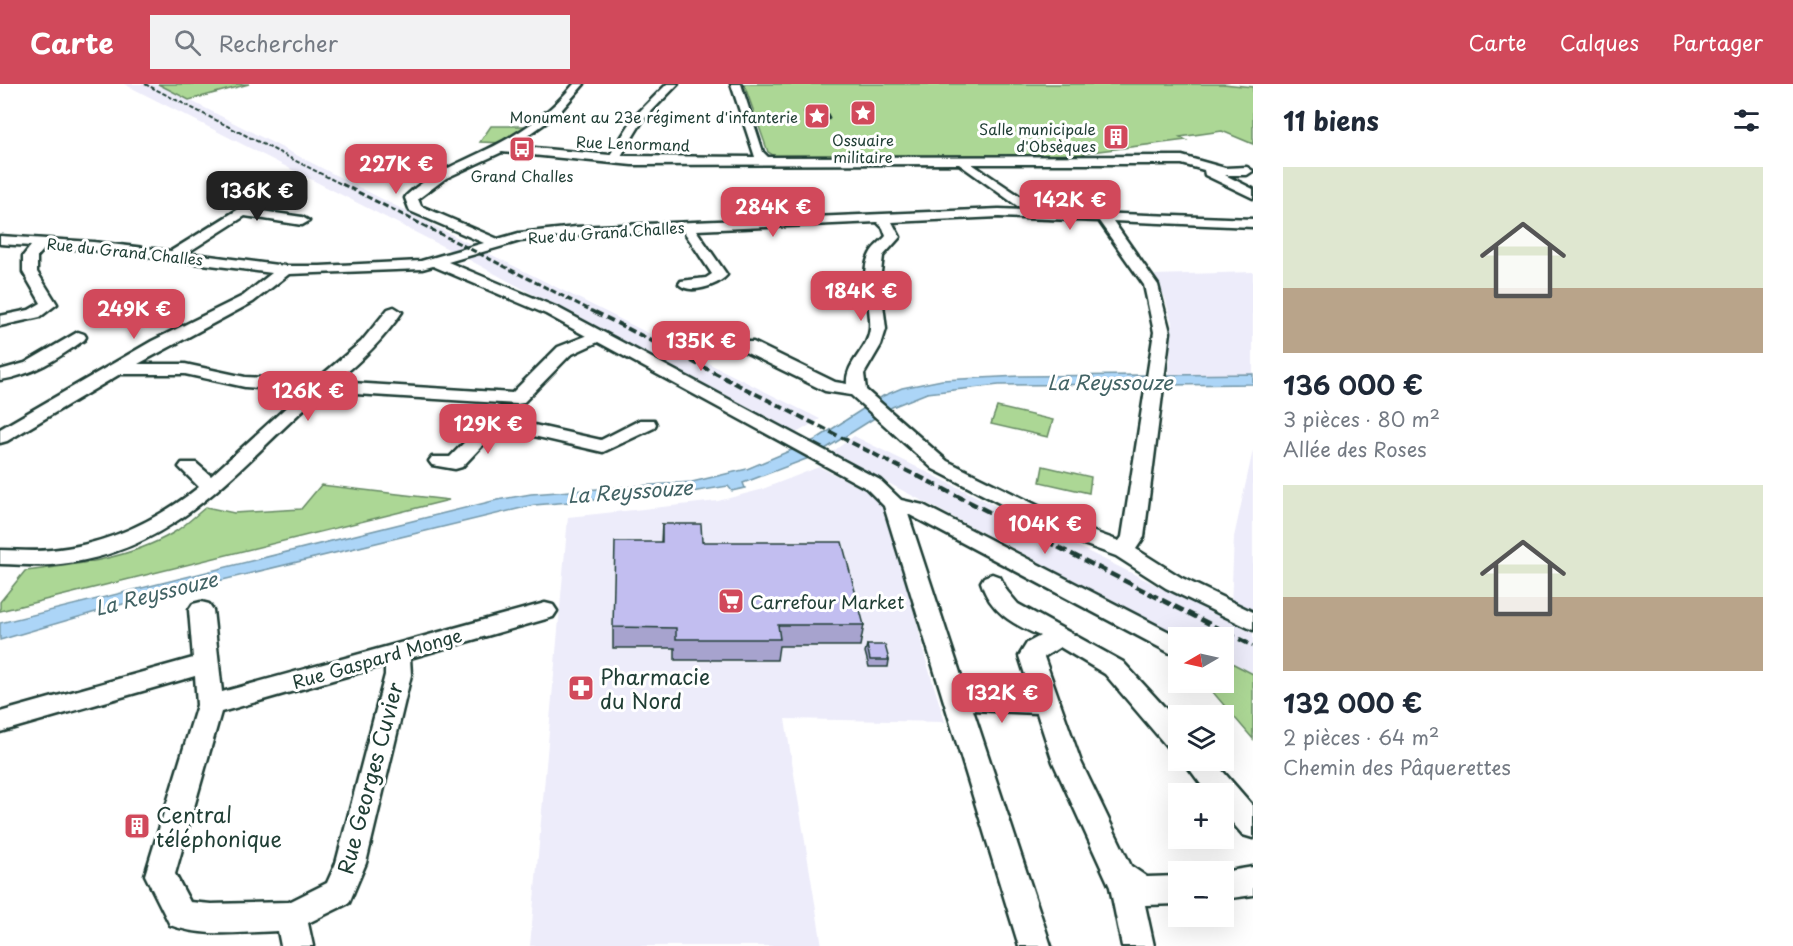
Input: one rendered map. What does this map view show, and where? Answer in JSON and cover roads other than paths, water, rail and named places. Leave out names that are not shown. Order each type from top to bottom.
[{"type":"street","points":[[495,243],[479,234],[415,208],[411,198],[418,190],[448,172],[501,148],[546,120],[567,100],[579,84]]},
{"type":"street","points":[[613,159],[644,113],[673,84]]},
{"type":"street","points":[[736,84],[758,153],[764,160]]},
{"type":"street","name":"Rue Lenormand","points":[[501,148],[613,159],[1173,160],[1214,171]]},
{"type":"street","points":[[963,161],[1038,214]]},
{"type":"street","points":[[1214,171],[1250,171]]},
{"type":"street","points":[[1214,171],[1253,194]]},
{"type":"street","points":[[175,255],[268,196],[244,194]]},
{"type":"street","points":[[243,212],[302,221]]},
{"type":"street","name":"Rue du Grand Challes","points":[[0,240],[175,255],[285,270],[404,266],[435,262],[519,237],[576,231],[880,218],[1038,214],[1253,223]]},
{"type":"street","points":[[1103,217],[1151,285],[1162,332],[1157,382],[1133,537],[1124,551]]},
{"type":"street","points":[[861,396],[855,374],[873,345],[879,329],[873,280],[876,255],[893,237],[889,226],[880,218]]},
{"type":"street","points":[[686,284],[710,282],[720,275],[687,226]]},
{"type":"street","points":[[0,321],[34,314],[49,304],[30,272],[30,256],[43,242]]},
{"type":"street","points":[[435,262],[543,307],[873,484],[894,504],[1035,946]]},
{"type":"street","points":[[0,437],[158,345],[248,299],[285,270]]},
{"type":"street","points":[[0,557],[51,558],[93,552],[151,530],[184,510],[320,385],[374,339],[394,312]]},
{"type":"street","points":[[439,461],[455,463],[564,351],[598,336]]},
{"type":"street","points":[[0,375],[16,374],[43,361],[78,337]]},
{"type":"street","points":[[747,346],[831,387],[861,396],[940,465],[1075,533],[1124,551],[1174,583],[1253,622]]},
{"type":"street","points":[[119,369],[185,369],[245,382],[517,399]]},
{"type":"street","points":[[495,422],[603,446],[647,424]]},
{"type":"street","points":[[189,467],[211,487]]},
{"type":"street","points":[[894,504],[916,510],[1168,641]]},
{"type":"street","points":[[992,582],[993,590],[1004,605],[1114,668],[1168,729]]},
{"type":"street","points":[[201,610],[210,705],[160,875],[181,915],[211,919],[291,916],[297,946]]},
{"type":"street","name":"Rue Gaspard Monge","points":[[210,705],[545,610]]},
{"type":"street","points":[[1060,636],[1036,649],[1031,656],[1067,762],[1116,870],[1125,883],[1138,946]]},
{"type":"street","name":"Rue Georges Cuvier","points":[[291,916],[338,893],[351,863],[398,675],[397,653]]},
{"type":"street","points":[[0,722],[206,664]]},
{"type":"street","points":[[958,700],[1048,704]]},
{"type":"street","points":[[1206,771],[1253,826]]},
{"type":"street","points":[[1234,884],[1253,881]]},
{"type":"street","points":[[1125,883],[1144,891],[1168,890]]},
{"type":"water","points":[[1253,374],[1253,384],[1166,385],[1169,375]]},
{"type":"water","name":"La Reyssouze","points":[[1145,375],[1148,384],[999,385],[927,393],[892,407],[814,456],[743,483],[745,488],[732,491],[728,486],[691,492],[534,505],[123,604],[0,640],[0,623],[497,500],[531,494],[692,482],[747,469],[815,440],[883,396],[902,388],[942,380],[1019,376]]},
{"type":"railway","points":[[145,84],[345,186]]},
{"type":"railway","points":[[342,184],[598,314]]},
{"type":"railway","points":[[595,312],[919,477]]},
{"type":"railway","points":[[916,475],[1253,646]]},
{"type":"place","name":"Ossuaire militaire","points":[[863,113]]},
{"type":"place","name":"Monument au 23e régiment d'infanterie","points":[[817,116]]},
{"type":"place","name":"Salle municipale d'Obsèques","points":[[1116,137]]},
{"type":"place","name":"Grand Challes","points":[[522,149]]},
{"type":"place","name":"Carrefour Market","points":[[731,601]]},
{"type":"place","name":"Pharmacie du Nord","points":[[581,688]]},
{"type":"place","name":"Central téléphonique","points":[[137,826]]}]
